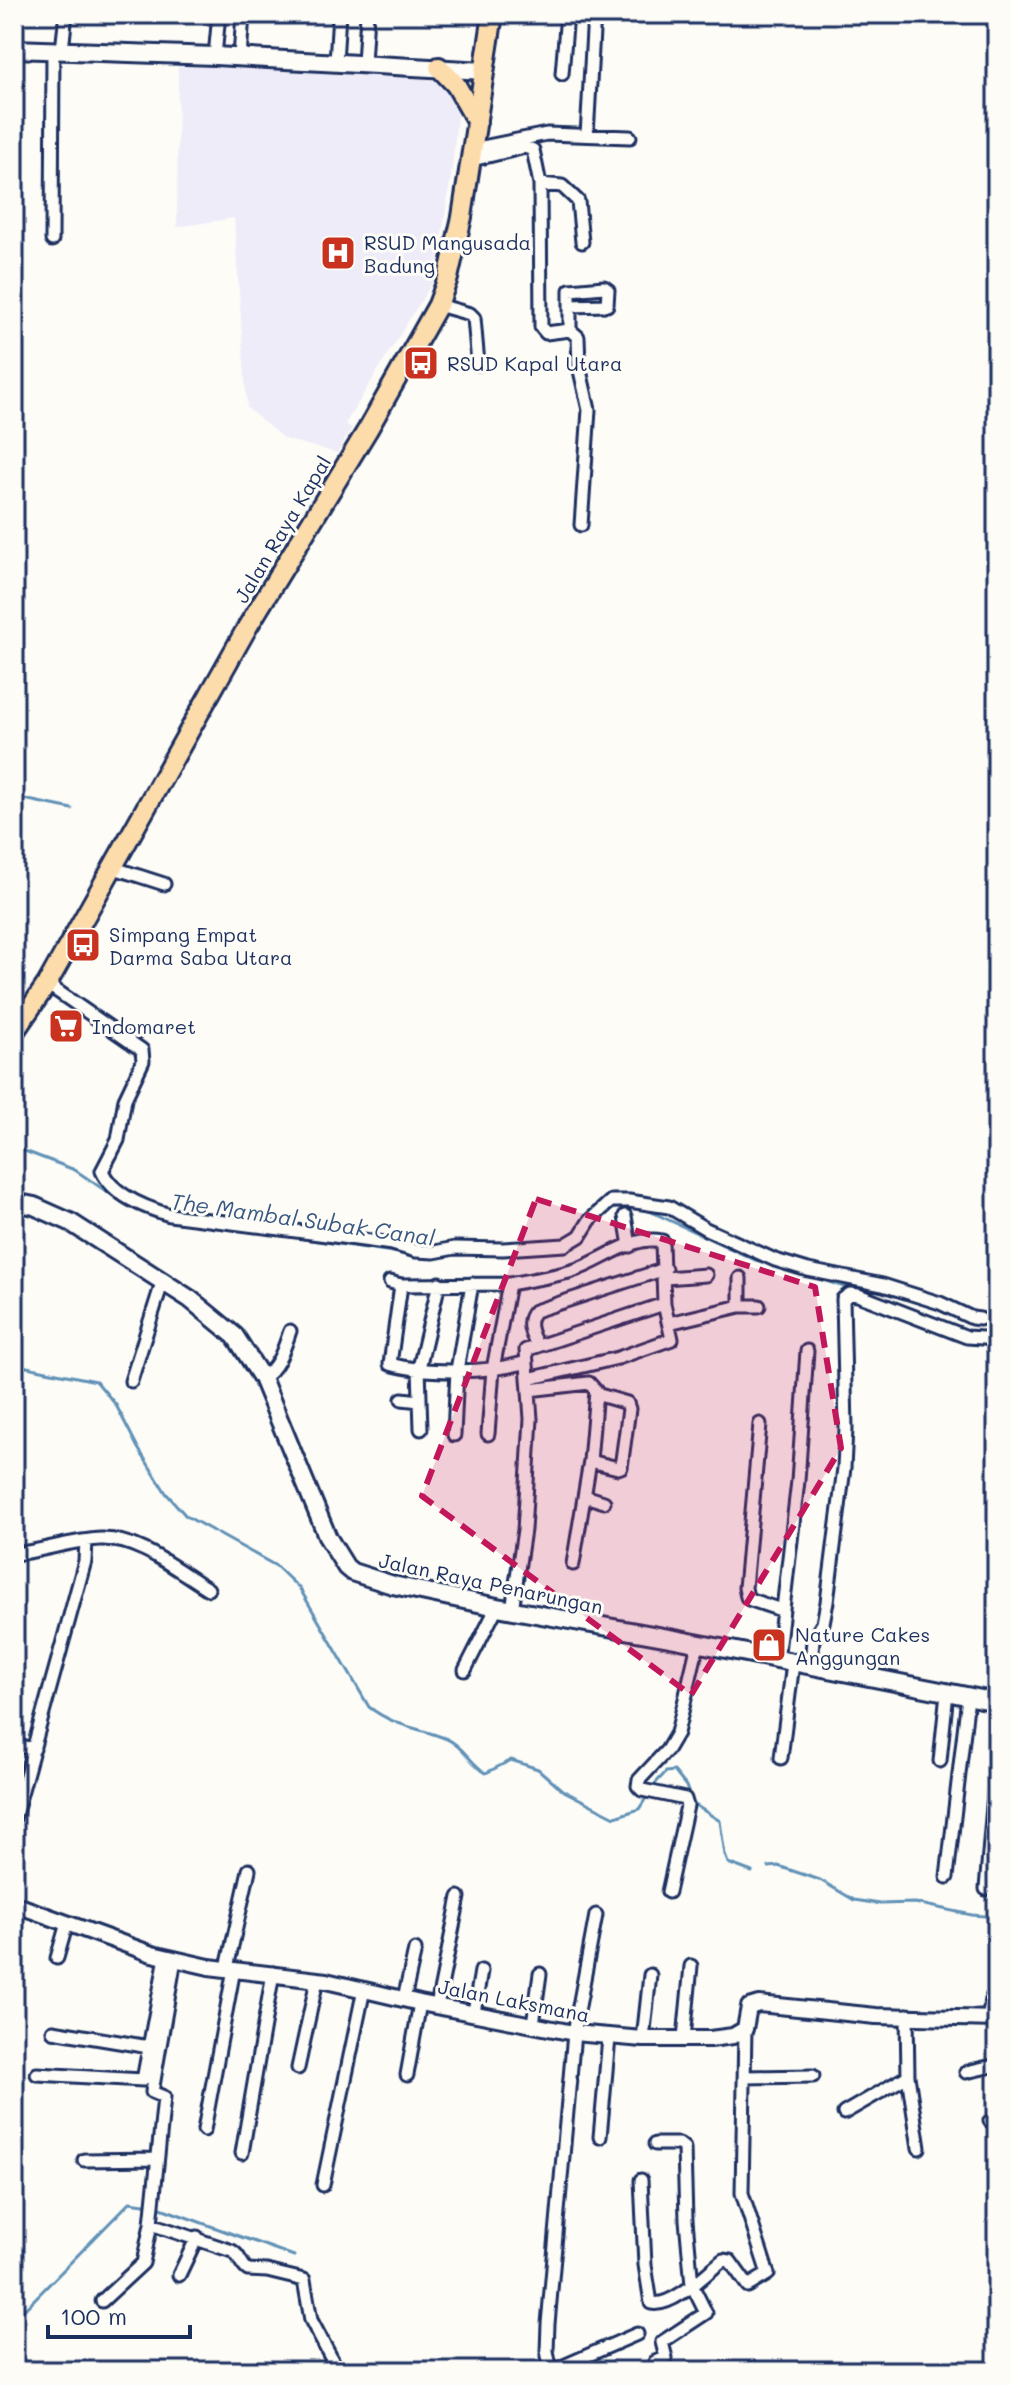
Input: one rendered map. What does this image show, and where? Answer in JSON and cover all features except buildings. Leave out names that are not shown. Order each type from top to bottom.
[{"type":"highway","name":"Jalan Raya Kapal","points":[[14,1032],[47,984],[248,626],[368,429],[438,305],[455,252],[493,14]]},
{"type":"highway","points":[[439,67],[456,85],[477,122]]},
{"type":"main road","points":[[14,49],[240,57],[485,71]]},
{"type":"main road","name":"Jalan Raya Penarungan","points":[[14,1202],[34,1206],[70,1222],[163,1280],[235,1336],[262,1378],[317,1515],[346,1567],[362,1577],[504,1608],[997,1702]]},
{"type":"street","points":[[52,240],[58,50],[66,14]]},
{"type":"street","points":[[215,56],[219,14]]},
{"type":"street","points":[[240,57],[243,14]]},
{"type":"street","points":[[336,62],[339,14]]},
{"type":"street","points":[[364,63],[367,14]]},
{"type":"street","points":[[562,74],[567,14]]},
{"type":"street","points":[[587,135],[594,14]]},
{"type":"street","points":[[472,155],[547,134],[630,137]]},
{"type":"street","points":[[472,155],[533,150],[540,184],[541,327],[546,333],[570,330],[578,337],[579,366],[589,410],[581,525]]},
{"type":"street","points":[[540,184],[562,186],[578,201],[582,242]]},
{"type":"street","points":[[438,305],[470,314],[474,318],[478,364]]},
{"type":"street","points":[[570,306],[570,330]]},
{"type":"street","points":[[111,867],[164,884]]},
{"type":"street","points":[[47,984],[142,1050],[143,1055],[125,1099],[118,1140],[102,1171],[114,1187],[148,1208],[170,1215],[434,1252],[455,1248],[565,1245],[580,1236],[590,1220],[611,1201],[629,1201],[669,1207],[706,1229],[775,1260],[883,1285],[980,1319]]},
{"type":"street","points":[[625,1216],[630,1246]]},
{"type":"street","points":[[526,1362],[493,1369],[457,1370],[392,1365],[389,1362],[396,1284],[509,1284],[575,1270],[630,1246],[662,1241],[664,1304],[672,1335],[668,1342],[529,1385]]},
{"type":"street","points":[[537,1345],[529,1323],[535,1311],[665,1274],[706,1275]]},
{"type":"street","points":[[740,1278],[740,1306]]},
{"type":"street","points":[[131,1381],[163,1280]]},
{"type":"street","points":[[421,1429],[419,1368],[439,1283]]},
{"type":"street","points":[[454,1435],[457,1370],[472,1284]]},
{"type":"street","points":[[488,1434],[493,1369],[509,1284]]},
{"type":"street","points":[[811,1666],[813,1640],[823,1623],[827,1602],[844,1468],[846,1385],[842,1301],[853,1294],[967,1337],[997,1339]]},
{"type":"street","points":[[905,1312],[911,1295]]},
{"type":"street","points":[[465,1670],[504,1608],[517,1575],[524,1530],[531,1419],[526,1350],[664,1304]]},
{"type":"street","points":[[669,1323],[740,1306],[759,1306]]},
{"type":"street","points":[[262,1378],[279,1361],[290,1331]]},
{"type":"street","points":[[781,1758],[785,1661],[781,1610],[798,1481],[807,1351]]},
{"type":"street","points":[[529,1385],[589,1383],[595,1387],[590,1461],[573,1564]]},
{"type":"street","points":[[590,1461],[621,1467],[629,1409],[627,1403],[596,1394]]},
{"type":"street","points":[[402,1399],[420,1401]]},
{"type":"street","points":[[760,1424],[745,1588],[751,1600],[781,1610]]},
{"type":"street","points":[[585,1496],[604,1502]]},
{"type":"street","points":[[14,1554],[114,1539],[147,1550],[208,1589]]},
{"type":"street","points":[[14,1819],[85,1561],[86,1541]]},
{"type":"street","points":[[668,1892],[687,1806],[685,1799],[642,1790],[638,1786],[639,1780],[667,1750],[677,1733],[698,1644]]},
{"type":"street","points":[[940,1761],[947,1692]]},
{"type":"street","points":[[947,1877],[968,1697]]},
{"type":"street","points":[[14,1745],[34,1749]]},
{"type":"street","points":[[986,1889],[997,1758]]},
{"type":"street","points":[[204,2130],[249,1870]]},
{"type":"street","points":[[437,2006],[459,1897]]},
{"type":"street","name":"Jalan Laksmana","points":[[14,1904],[141,1952],[230,1969],[317,1980],[574,2033],[643,2039],[728,2037],[745,2029]]},
{"type":"street","points":[[596,1915],[574,2033],[548,2324],[547,2351],[552,2371],[637,2334]]},
{"type":"street","points":[[57,1958],[67,1923]]},
{"type":"street","points":[[404,1999],[415,1950]]},
{"type":"street","points":[[37,2074],[143,2080],[171,1958]]},
{"type":"street","points":[[102,2301],[143,2263],[151,2224],[164,2097],[152,2092],[171,1958]]},
{"type":"street","points":[[684,2038],[691,1966]]},
{"type":"street","points":[[474,2012],[481,1971]]},
{"type":"street","points":[[242,2153],[273,1973]]},
{"type":"street","points":[[533,2024],[540,1974]]},
{"type":"street","points":[[643,2039],[650,1975]]},
{"type":"street","points":[[298,2068],[317,1980]]},
{"type":"street","points":[[323,2185],[364,1989]]},
{"type":"street","points":[[641,2180],[649,2301],[654,2305],[660,2304],[692,2285],[723,2260],[730,2261],[748,2286],[769,2272],[742,2193],[745,2029],[749,2007],[759,2004],[876,2016],[992,2018],[993,1995],[997,1992]]},
{"type":"street","points":[[407,2075],[420,2003]]},
{"type":"street","points":[[907,2015],[908,2076],[919,2148]]},
{"type":"street","points":[[53,2031],[149,2047]]},
{"type":"street","points":[[600,2137],[609,2038]]},
{"type":"street","points":[[966,2072],[997,2065]]},
{"type":"street","points":[[745,2077],[813,2076]]},
{"type":"street","points":[[844,2113],[908,2076]]},
{"type":"street","points":[[655,2144],[679,2144],[685,2150],[686,2220],[692,2285],[705,2307],[705,2317],[662,2342],[667,2357],[655,2362]]},
{"type":"street","points":[[84,2160],[157,2159]]},
{"type":"street","points":[[151,2224],[197,2237],[237,2254],[248,2270],[304,2280],[311,2320],[338,2371]]},
{"type":"street","points":[[179,2275],[197,2237]]},
{"type":"highlighted area","points":[[536,1199],[815,1287],[841,1448],[691,1695],[422,1496]]},
{"type":"shaded area","name":"RSUD Mangusada Badung","points":[[178,66],[435,71],[446,79],[458,105],[452,170],[435,278],[345,424],[352,428],[337,453],[284,439],[247,408],[234,218],[177,227]]},
{"type":"waterway","points":[[14,797],[72,809]]},
{"type":"waterway","name":"The Mambal Subak Canal","points":[[14,1147],[75,1170],[135,1208]]},
{"type":"waterway","name":"The Mambal Subak Canal","points":[[603,1214],[630,1206]]},
{"type":"waterway","name":"The Mambal Subak Canal","points":[[645,1209],[755,1260],[774,1265]]},
{"type":"waterway","name":"The Mambal Subak Canal","points":[[216,1226],[407,1254]]},
{"type":"waterway","name":"The Mambal Subak Canal","points":[[450,1254],[466,1254]]},
{"type":"waterway","name":"The Mambal Subak Canal","points":[[804,1274],[854,1290]]},
{"type":"waterway","name":"The Mambal Subak Canal","points":[[877,1296],[899,1305]]},
{"type":"waterway","points":[[14,1367],[96,1381],[116,1405],[166,1493],[186,1516],[276,1566],[300,1589],[369,1707],[379,1714],[453,1742],[486,1773],[511,1760],[538,1769],[562,1790],[615,1817],[639,1809],[648,1795]]},
{"type":"waterway","points":[[652,1787],[666,1772],[674,1771],[686,1786],[692,1803],[720,1821],[728,1863],[752,1872]]},
{"type":"waterway","points":[[769,1867],[778,1866],[820,1880],[854,1900],[880,1904],[915,1903],[997,1917]]},
{"type":"waterway","points":[[14,2320],[130,2202],[151,2205]]},
{"type":"waterway","points":[[158,2207],[294,2256]]},
{"type":"waterway","points":[[14,2348],[17,2371]]},
{"type":"place","name":"RSUD Mangusada Badung","points":[[338,253]]},
{"type":"place","name":"RSUD Kapal Utara","points":[[421,363]]},
{"type":"place","name":"Simpang Empat Darma Saba Utara","points":[[83,945]]},
{"type":"place","name":"Indomaret","points":[[66,1026]]},
{"type":"place","name":"Nature Cakes Anggungan","points":[[769,1645]]}]
